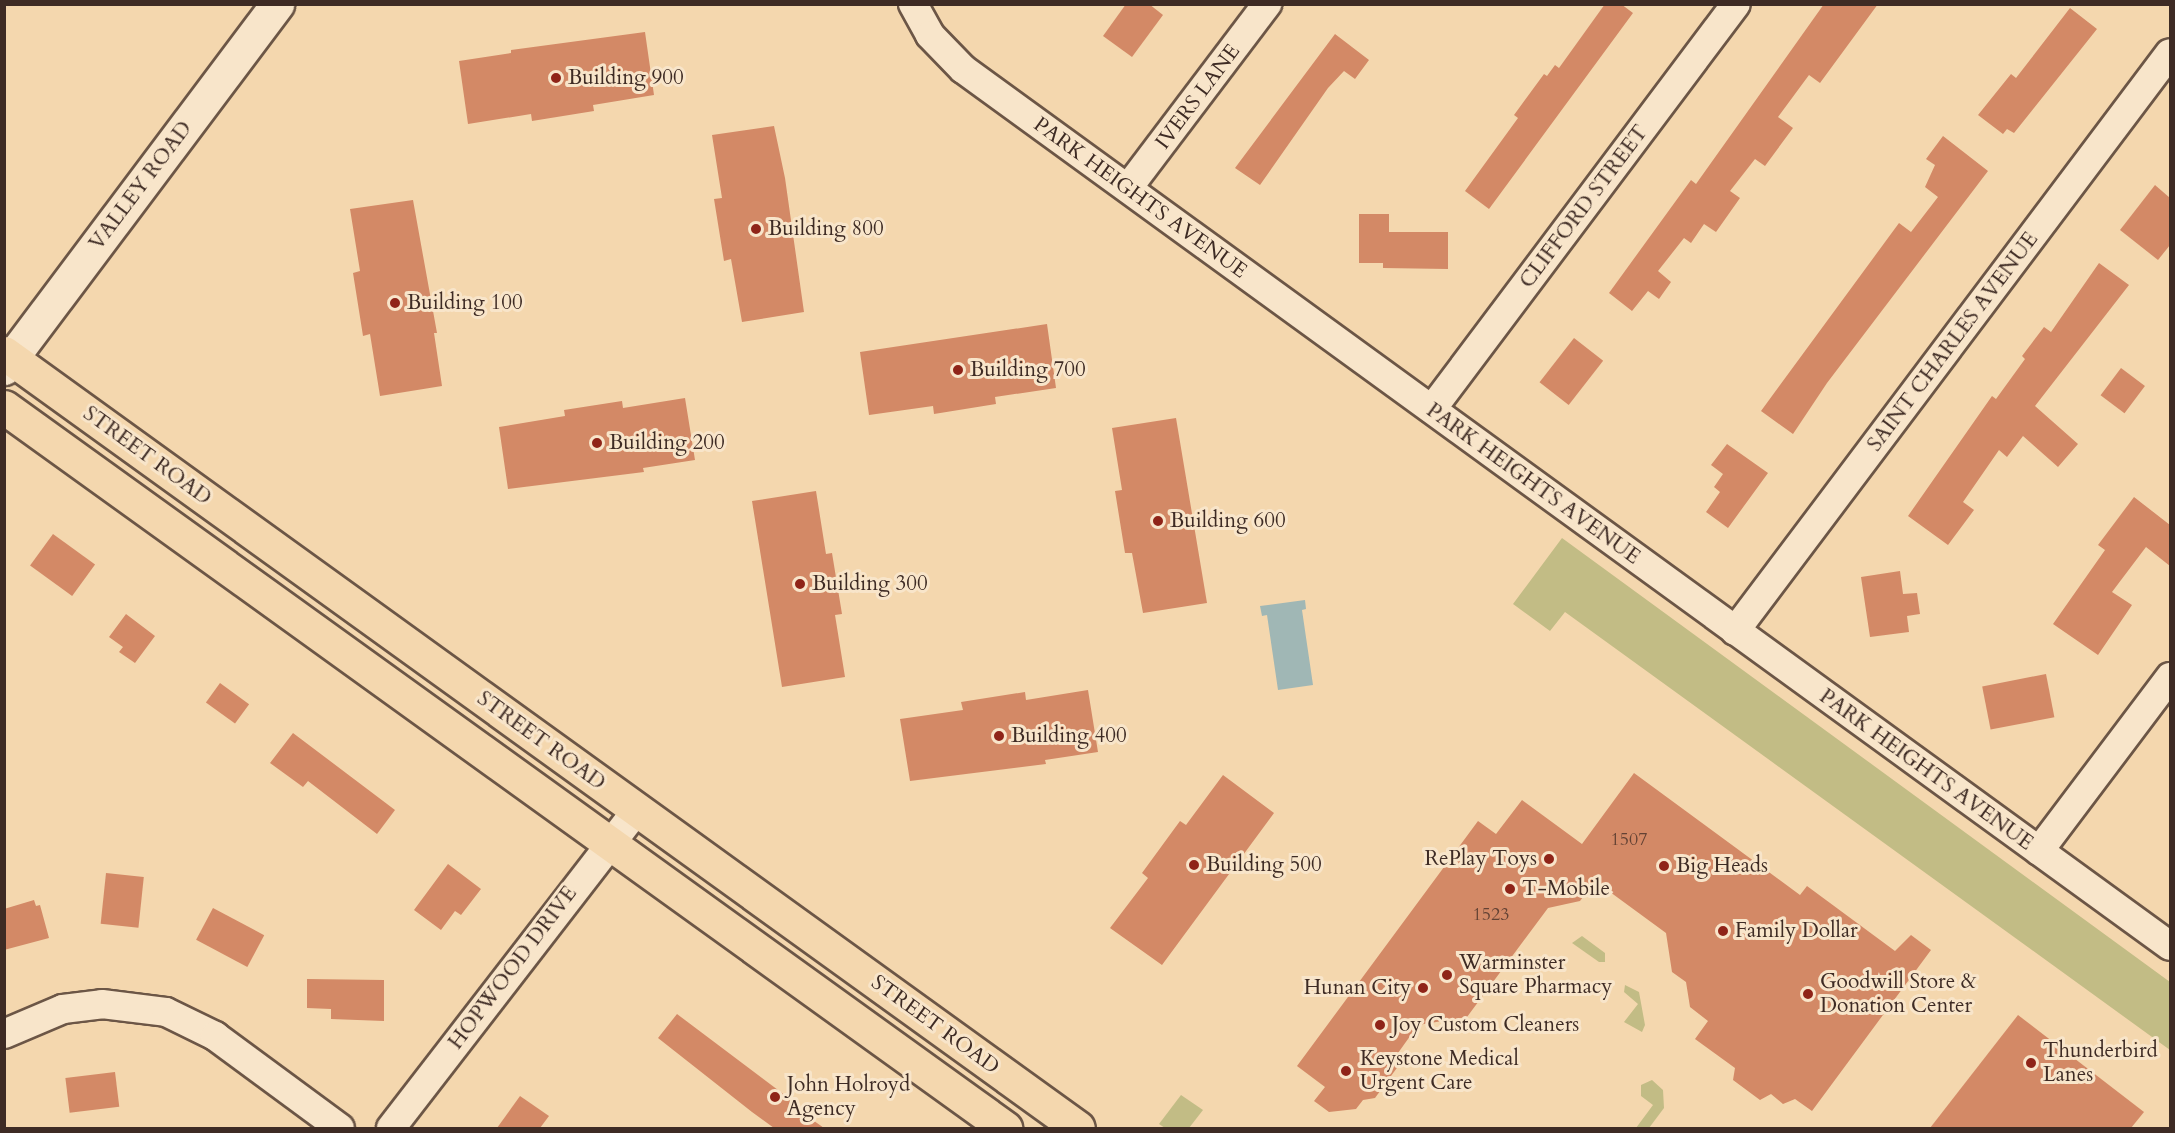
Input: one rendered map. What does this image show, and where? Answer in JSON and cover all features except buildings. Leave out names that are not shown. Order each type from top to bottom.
[{"type":"main road","name":"STREET ROAD","points":[[7,360],[1078,1128]]},
{"type":"main road","name":"STREET ROAD","points":[[4,407],[1005,1128]]},
{"type":"street","name":"VALLEY ROAD","points":[[7,360],[277,4]]},
{"type":"street","name":"PARK HEIGHTS AVENUE","points":[[913,4],[930,35],[963,69],[2170,946]]},
{"type":"street","name":"IVERS LANE","points":[[1128,189],[1267,4]]},
{"type":"street","name":"CLIFFORD STREET","points":[[1432,409],[1736,4]]},
{"type":"street","name":"SAINT CHARLES AVENUE","points":[[1735,631],[2170,53]]},
{"type":"street","points":[[2039,851],[2170,677]]},
{"type":"street","name":"HOPWOOD DRIVE","points":[[391,1128],[609,843],[637,810]]},
{"type":"street","points":[[4,1034],[63,1009],[102,1004],[166,1012],[215,1036],[340,1128]]},
{"type":"shaded area","points":[[1562,538],[2170,982],[2170,1050],[1565,612],[1550,631],[1513,604]]},
{"type":"shaded area","points":[[1582,936],[1605,953],[1605,962],[1599,962],[1572,943]]},
{"type":"shaded area","points":[[1625,985],[1639,992],[1645,1025],[1642,1032],[1624,1022],[1638,1004],[1624,992]]},
{"type":"shaded area","points":[[1652,1080],[1663,1090],[1664,1108],[1649,1128],[1636,1128],[1653,1105],[1641,1096],[1641,1085]]},
{"type":"shaded area","points":[[1181,1095],[1203,1110],[1189,1128],[1165,1128],[1159,1124]]},
{"type":"water","points":[[1305,600],[1306,609],[1302,610],[1313,685],[1278,690],[1267,615],[1262,616],[1260,606]]},
{"type":"place","name":"Building 900","points":[[556,78]]},
{"type":"place","name":"Building 800","points":[[756,229]]},
{"type":"place","name":"Building 100","points":[[395,303]]},
{"type":"place","name":"Building 700","points":[[958,370]]},
{"type":"place","name":"Building 200","points":[[597,443]]},
{"type":"place","name":"Building 600","points":[[1158,521]]},
{"type":"place","name":"Building 300","points":[[800,584]]},
{"type":"place","name":"Building 400","points":[[999,736]]},
{"type":"place","name":"RePlay Toys","points":[[1549,859]]},
{"type":"place","name":"Building 500","points":[[1194,865]]},
{"type":"place","name":"Big Heads","points":[[1664,866]]},
{"type":"place","name":"T-Mobile","points":[[1510,889]]},
{"type":"place","name":"Family Dollar","points":[[1723,931]]},
{"type":"place","name":"Warminster Square Pharmacy","points":[[1447,975]]},
{"type":"place","name":"Hunan City","points":[[1423,988]]},
{"type":"place","name":"Goodwill Store & Donation Center","points":[[1808,994]]},
{"type":"place","name":"Joy Custom Cleaners","points":[[1380,1025]]},
{"type":"place","name":"Thunderbird Lanes","points":[[2031,1063]]},
{"type":"place","name":"Keystone Medical Urgent Care","points":[[1346,1071]]},
{"type":"place","name":"John Holroyd Agency","points":[[775,1097]]}]
